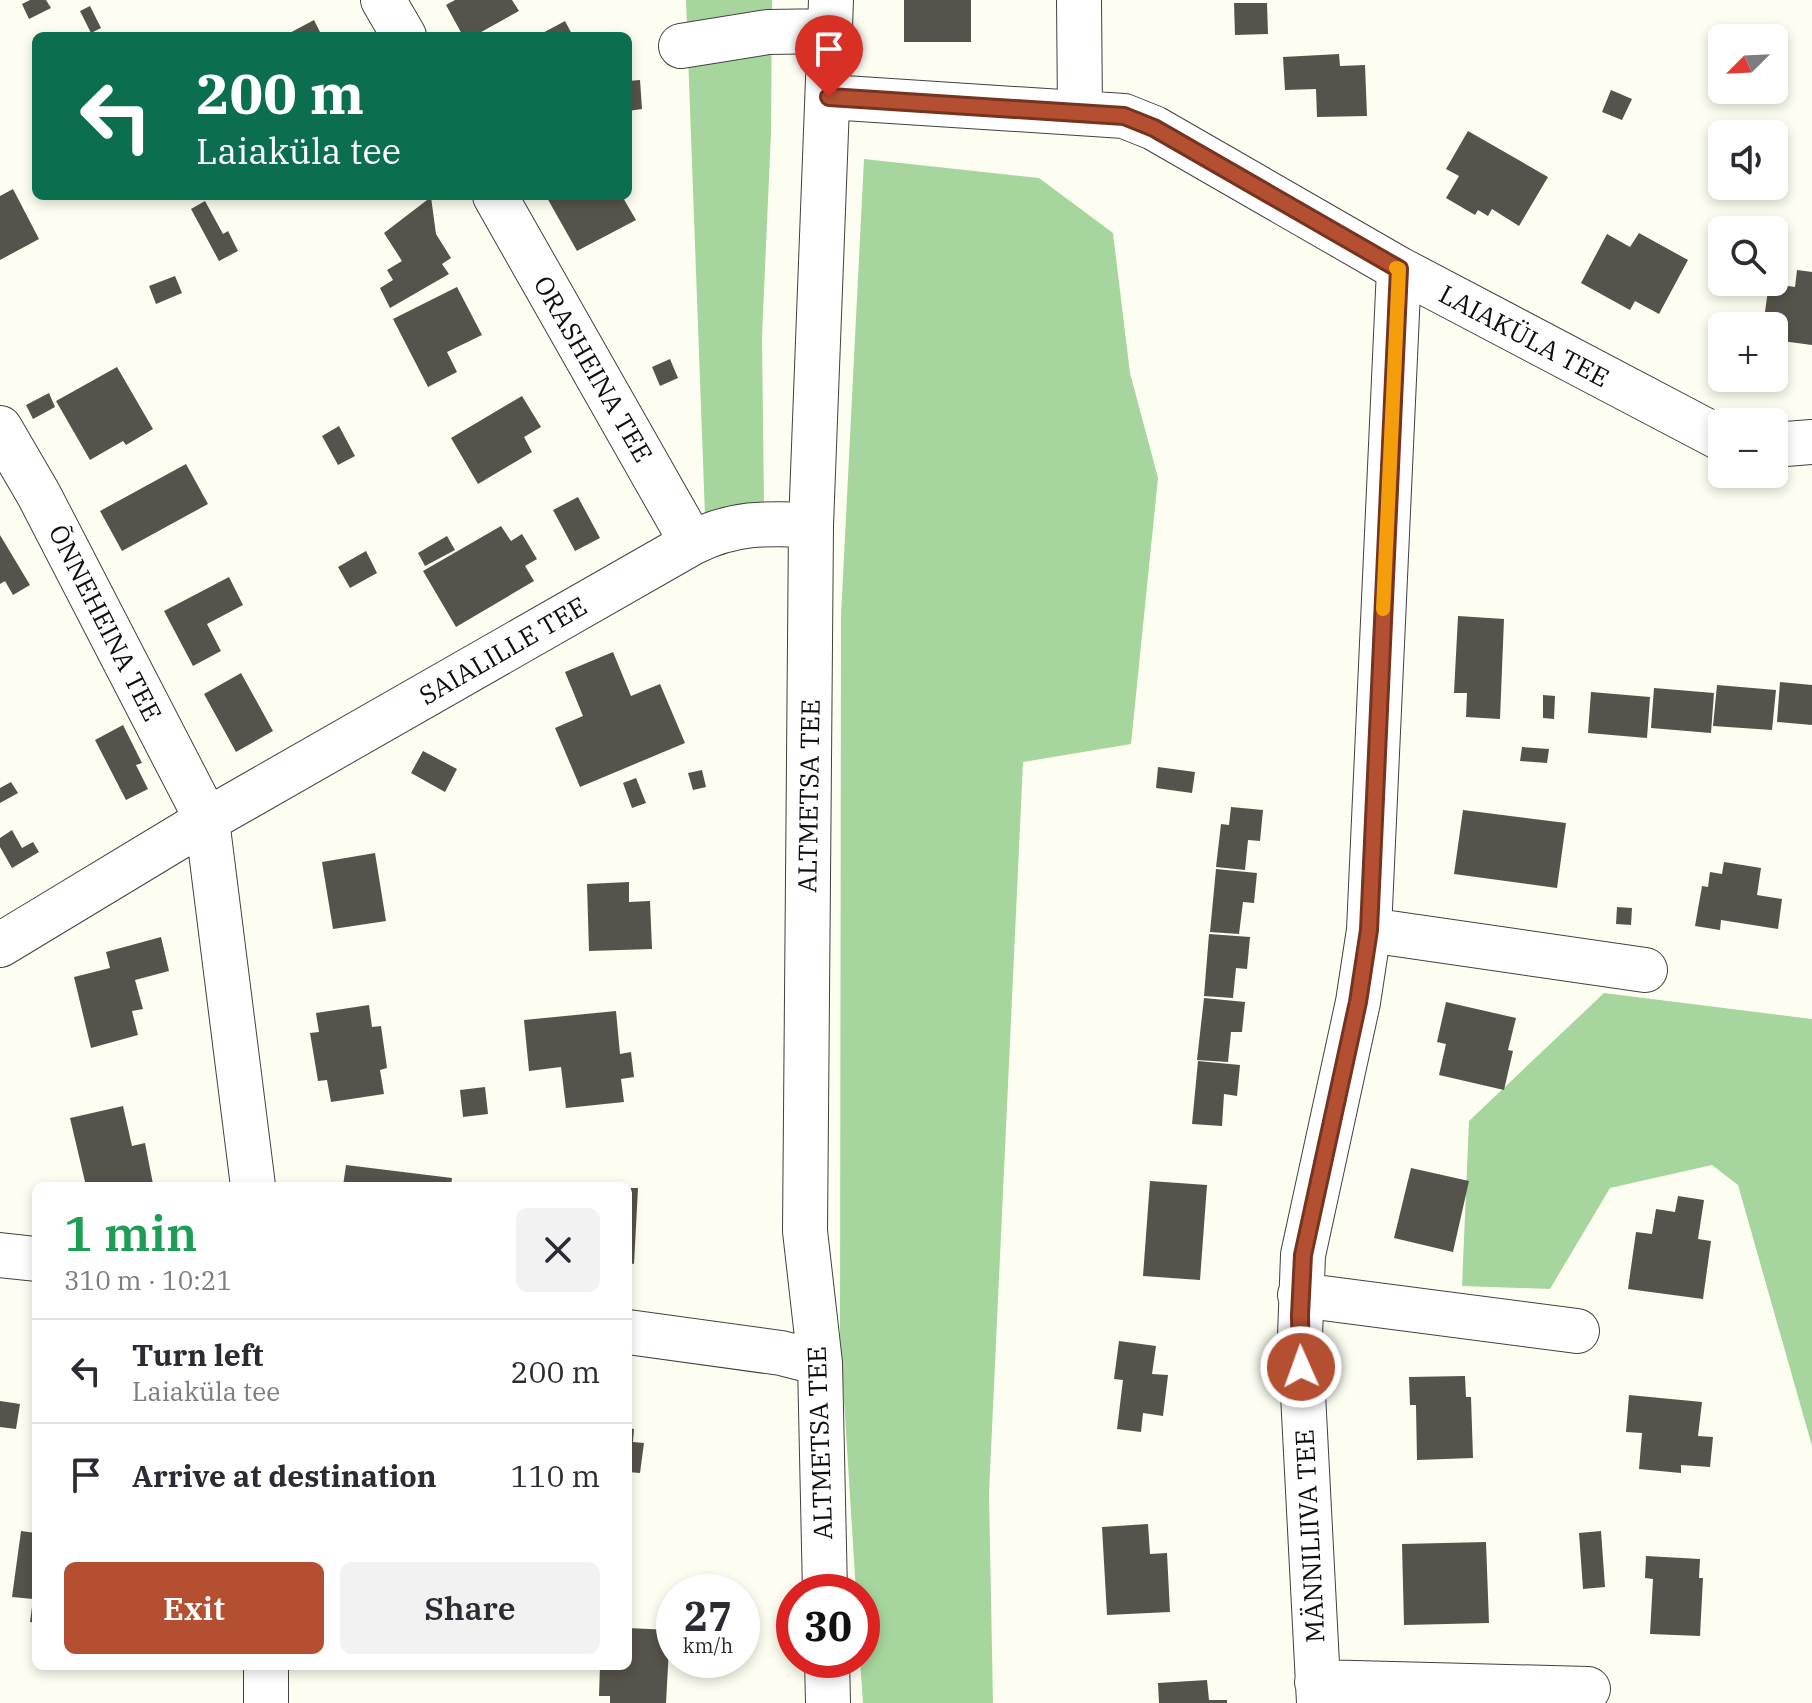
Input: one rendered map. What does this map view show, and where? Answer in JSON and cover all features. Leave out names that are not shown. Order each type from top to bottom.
[{"type":"street","points":[[383,0],[402,32]]},
{"type":"street","points":[[1079,0],[1080,112]]},
{"type":"street","points":[[681,46],[768,32],[831,15]]},
{"type":"street","name":"ALTMETSA TEE","points":[[825,1574],[820,1363],[805,1231],[811,525],[831,15]]},
{"type":"street","name":"LAIAKÜLA TEE","points":[[829,97],[1124,116],[1154,128],[1399,269],[1708,434]]},
{"type":"street","name":"ORASHEINA TEE","points":[[497,200],[692,543]]},
{"type":"street","name":"MÄNNILIIVA TEE","points":[[1399,269],[1369,930],[1358,1002],[1303,1255],[1300,1295],[1318,1692],[1588,1689]]},
{"type":"street","name":"ÕNNEHEINA TEE","points":[[0,428],[39,495],[207,820]]},
{"type":"street","points":[[1788,444],[1812,442]]},
{"type":"street","name":"SAIALILLE TEE","points":[[0,945],[207,820],[717,530],[751,523],[811,525]]},
{"type":"street","points":[[207,820],[252,1182]]},
{"type":"street","points":[[1369,930],[1645,970]]},
{"type":"street","points":[[0,1255],[32,1259]]},
{"type":"street","points":[[1300,1295],[1577,1331]]},
{"type":"street","points":[[632,1333],[781,1353],[820,1363]]},
{"type":"street","points":[[266,1670],[266,1703]]},
{"type":"street","points":[[827,1678],[828,1703]]},
{"type":"green space","points":[[686,0],[772,0],[771,133],[762,336],[764,507],[705,516]]},
{"type":"green space","points":[[864,159],[1039,178],[1113,233],[1130,373],[1158,478],[1131,744],[1023,762],[989,1493],[993,1703],[863,1703],[861,1678],[880,1678],[880,1574],[855,1574],[840,1336],[841,616]]},
{"type":"green space","points":[[1604,993],[1812,1019],[1812,1446],[1738,1185],[1712,1165],[1610,1188],[1550,1289],[1462,1286],[1469,1121]]},
{"type":"building","points":[[30,0],[46,0],[51,8],[29,19],[22,4]]},
{"type":"building","points":[[455,0],[512,0],[519,11],[481,32],[461,32],[446,5]]},
{"type":"building","points":[[904,0],[971,0],[971,42],[904,42]]},
{"type":"building","points":[[1234,3],[1267,3],[1268,34],[1235,35]]},
{"type":"building","points":[[90,6],[101,28],[90,32],[80,11]]},
{"type":"building","points":[[314,20],[320,32],[292,32]]},
{"type":"building","points":[[565,21],[571,32],[544,32]]},
{"type":"building","points":[[1339,54],[1340,66],[1365,65],[1367,116],[1317,117],[1316,89],[1285,90],[1283,57]]},
{"type":"building","points":[[640,80],[642,109],[632,110],[632,81]]},
{"type":"building","points":[[1611,90],[1632,99],[1622,120],[1602,112]]},
{"type":"building","points":[[1468,131],[1548,177],[1519,226],[1492,209],[1488,216],[1478,210],[1475,215],[1446,198],[1459,176],[1446,169]]},
{"type":"building","points":[[13,189],[39,239],[0,260],[0,196]]},
{"type":"building","points":[[427,200],[431,200],[436,234],[451,258],[442,264],[449,274],[390,308],[380,288],[393,280],[387,270],[402,261],[384,233]]},
{"type":"building","points":[[548,200],[624,200],[636,220],[577,251]]},
{"type":"building","points":[[205,201],[223,234],[228,231],[238,251],[219,261],[191,209]]},
{"type":"building","points":[[1639,233],[1688,260],[1659,314],[1635,301],[1630,310],[1581,283],[1607,234],[1630,247]]},
{"type":"building","points":[[1797,270],[1812,272],[1812,345],[1788,342],[1788,312],[1765,312],[1767,296],[1788,296],[1788,286],[1795,287]]},
{"type":"building","points":[[175,276],[182,293],[156,304],[149,286]]},
{"type":"building","points":[[457,287],[482,335],[447,352],[457,372],[428,387],[393,319]]},
{"type":"building","points":[[670,359],[678,378],[660,386],[652,367]]},
{"type":"building","points":[[117,367],[153,429],[126,445],[123,441],[90,460],[56,401]]},
{"type":"building","points":[[49,393],[55,407],[33,419],[26,405]]},
{"type":"building","points":[[522,396],[541,427],[524,437],[532,452],[478,484],[451,438]]},
{"type":"building","points":[[339,426],[355,456],[338,465],[322,436]]},
{"type":"building","points":[[186,464],[208,504],[122,551],[100,511]]},
{"type":"building","points":[[578,497],[600,538],[575,551],[553,510]]},
{"type":"building","points":[[501,526],[511,541],[522,534],[537,559],[525,566],[534,581],[456,627],[423,571]]},
{"type":"building","points":[[0,535],[30,585],[13,595],[5,581],[0,584]]},
{"type":"building","points":[[447,536],[455,550],[425,566],[418,553]]},
{"type":"building","points":[[366,551],[377,573],[350,588],[338,567]]},
{"type":"building","points":[[229,577],[243,605],[207,624],[221,651],[193,666],[164,611]]},
{"type":"building","points":[[1458,616],[1504,619],[1500,719],[1466,717],[1467,693],[1454,693]]},
{"type":"building","points":[[613,652],[631,696],[660,684],[685,743],[580,787],[555,728],[583,716],[565,672]]},
{"type":"building","points":[[241,673],[273,731],[236,752],[204,694]]},
{"type":"building","points":[[1780,682],[1812,685],[1812,725],[1777,722]]},
{"type":"building","points":[[1717,685],[1776,690],[1772,730],[1713,726]]},
{"type":"building","points":[[1654,688],[1714,693],[1711,733],[1651,728]]},
{"type":"building","points":[[1591,692],[1650,697],[1647,738],[1588,733]]},
{"type":"building","points":[[1543,695],[1555,696],[1554,719],[1543,718]]},
{"type":"building","points":[[123,725],[142,763],[136,765],[148,789],[126,800],[95,740]]},
{"type":"building","points":[[1522,747],[1549,749],[1547,763],[1520,761]]},
{"type":"building","points":[[423,751],[457,769],[445,792],[411,773]]},
{"type":"building","points":[[1158,767],[1195,772],[1192,793],[1156,788]]},
{"type":"building","points":[[702,770],[706,787],[693,790],[688,773]]},
{"type":"building","points":[[636,778],[646,803],[632,808],[623,783]]},
{"type":"building","points":[[11,782],[18,793],[0,803],[0,788]]},
{"type":"building","points":[[1231,807],[1263,810],[1260,841],[1248,840],[1245,870],[1216,867],[1221,824],[1229,825]]},
{"type":"building","points":[[1463,810],[1566,823],[1557,888],[1454,874]]},
{"type":"building","points":[[12,830],[22,848],[33,842],[39,852],[12,868],[0,847],[0,838]]},
{"type":"building","points":[[375,853],[386,921],[333,929],[322,862]]},
{"type":"building","points":[[1724,862],[1761,868],[1757,895],[1782,899],[1778,929],[1721,920],[1720,930],[1695,926],[1702,886],[1708,887],[1710,872],[1722,874]]},
{"type":"building","points":[[1216,869],[1257,873],[1254,903],[1243,902],[1239,934],[1210,932]]},
{"type":"building","points":[[629,882],[629,902],[650,901],[652,949],[589,951],[587,884]]},
{"type":"building","points":[[1617,907],[1632,908],[1631,925],[1616,924]]},
{"type":"building","points":[[1209,934],[1250,937],[1247,969],[1236,968],[1233,998],[1204,996]]},
{"type":"building","points":[[161,937],[169,971],[135,980],[143,1009],[132,1011],[138,1035],[91,1048],[74,977],[110,968],[106,952]]},
{"type":"building","points":[[1204,998],[1245,1002],[1242,1032],[1231,1032],[1228,1062],[1197,1060]]},
{"type":"building","points":[[1446,1002],[1516,1018],[1508,1050],[1513,1051],[1504,1090],[1439,1075],[1446,1044],[1437,1042]]},
{"type":"building","points":[[369,1005],[372,1027],[381,1026],[387,1068],[380,1070],[384,1094],[331,1102],[327,1080],[318,1081],[310,1033],[319,1032],[316,1013]]},
{"type":"building","points":[[616,1011],[620,1054],[631,1052],[634,1077],[621,1079],[624,1102],[566,1108],[561,1067],[529,1071],[524,1020]]},
{"type":"building","points":[[1198,1061],[1240,1065],[1237,1096],[1224,1094],[1222,1126],[1192,1124]]},
{"type":"building","points":[[485,1087],[488,1114],[463,1117],[460,1090]]},
{"type":"building","points":[[123,1106],[132,1146],[145,1143],[153,1182],[85,1182],[70,1118]]},
{"type":"building","points":[[346,1165],[452,1178],[452,1182],[344,1182]]},
{"type":"building","points":[[1411,1168],[1469,1181],[1453,1252],[1394,1238]]},
{"type":"building","points":[[1150,1181],[1207,1185],[1200,1280],[1143,1276]]},
{"type":"building","points":[[632,1188],[638,1188],[634,1264]]},
{"type":"building","points":[[1678,1196],[1704,1200],[1698,1239],[1711,1241],[1703,1299],[1628,1289],[1636,1232],[1652,1234],[1656,1209],[1675,1212]]},
{"type":"building","points":[[1119,1341],[1156,1346],[1152,1374],[1168,1375],[1163,1416],[1143,1413],[1141,1432],[1117,1429],[1123,1380],[1114,1379]]},
{"type":"building","points":[[1465,1376],[1466,1397],[1471,1397],[1473,1458],[1417,1460],[1416,1405],[1410,1405],[1409,1377]]},
{"type":"building","points":[[1629,1395],[1702,1402],[1698,1436],[1713,1437],[1710,1467],[1681,1465],[1681,1473],[1639,1469],[1642,1433],[1626,1432]]},
{"type":"building","points":[[0,1401],[20,1404],[16,1429],[0,1427]]},
{"type":"building","points":[[632,1429],[633,1442],[644,1443],[640,1473],[632,1472]]},
{"type":"building","points":[[1148,1524],[1150,1554],[1167,1553],[1170,1612],[1107,1615],[1102,1527]]},
{"type":"building","points":[[21,1531],[32,1532],[32,1599],[12,1597]]},
{"type":"building","points":[[1601,1531],[1605,1587],[1583,1589],[1579,1533]]},
{"type":"building","points":[[1486,1542],[1489,1623],[1404,1625],[1402,1544]]},
{"type":"building","points":[[1646,1556],[1700,1559],[1699,1578],[1703,1578],[1700,1636],[1650,1634],[1653,1579],[1645,1578]]},
{"type":"building","points":[[632,1628],[656,1629],[656,1678],[667,1678],[666,1703],[610,1703],[610,1696],[599,1696],[600,1670],[632,1670]]},
{"type":"building","points":[[1207,1680],[1209,1700],[1227,1700],[1227,1703],[1159,1703],[1158,1683]]},
{"type":"slow traffic","points":[[1383,609],[1399,269],[1396,268]]},
{"type":"route","points":[[829,97],[1124,116],[1154,128],[1399,269],[1369,930],[1358,1002],[1303,1255],[1301,1367]]}]
